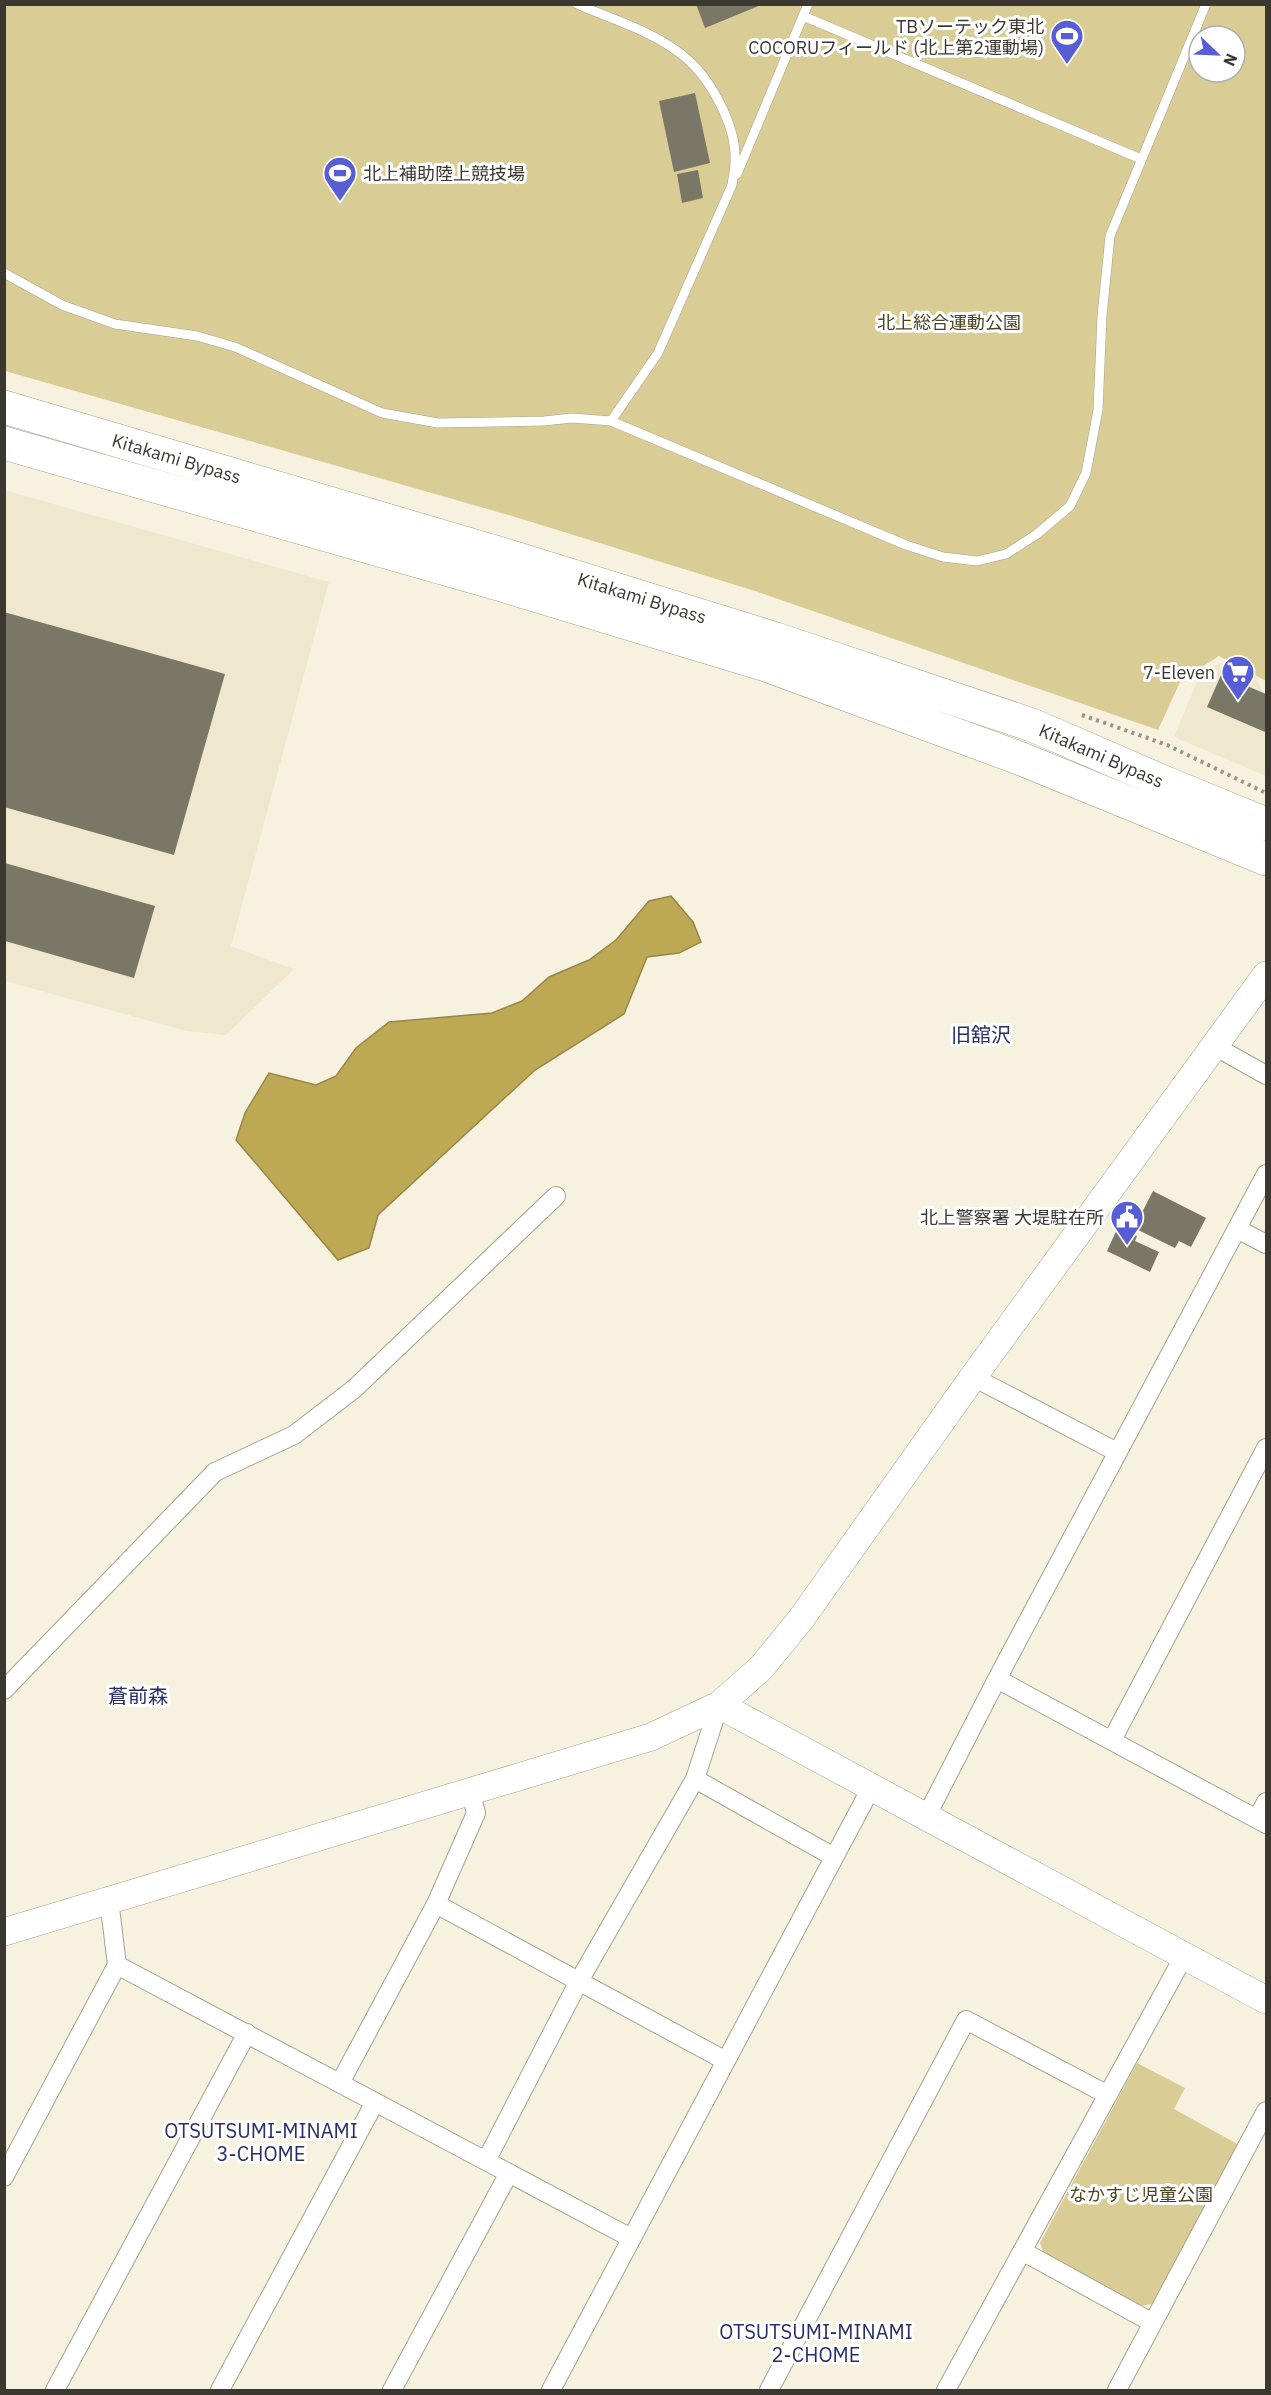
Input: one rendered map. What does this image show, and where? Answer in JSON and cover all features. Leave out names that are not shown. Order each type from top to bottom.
[{"type":"highway","name":"Kitakami Bypass","points":[[4,407],[515,558],[776,639],[1032,725],[1266,824]]},
{"type":"highway","name":"Kitakami Bypass","points":[[4,443],[505,586],[766,665],[1019,758],[1266,859]]},
{"type":"street","points":[[4,1932],[651,1737],[719,1706],[761,1668],[801,1619],[973,1377],[1216,1047],[1266,975]]},
{"type":"street","points":[[1216,1047],[1266,1075]]},
{"type":"street","points":[[926,1817],[997,1678],[1266,1174]]},
{"type":"street","points":[[4,1690],[215,1472],[294,1435],[354,1389],[556,1196]]},
{"type":"street","points":[[1237,1229],[1266,1244]]},
{"type":"street","points":[[973,1377],[1117,1452]]},
{"type":"street","points":[[1112,1740],[1266,1448]]},
{"type":"street","points":[[997,1678],[1262,1822],[1266,1802]]},
{"type":"street","points":[[486,2161],[579,1982],[694,1779],[719,1706]]},
{"type":"street","points":[[719,1706],[1266,2000]]},
{"type":"street","points":[[694,1779],[834,1857]]},
{"type":"street","points":[[551,2391],[871,1788]]},
{"type":"street","points":[[340,2083],[436,1904],[476,1813],[470,1791]]},
{"type":"street","points":[[4,2177],[117,1965],[109,1900]]},
{"type":"street","points":[[436,1904],[726,2061]]},
{"type":"street","points":[[946,2391],[1184,1956]]},
{"type":"street","points":[[117,1965],[631,2238]]},
{"type":"street","points":[[769,2391],[966,2020],[1108,2095]]},
{"type":"street","points":[[55,2391],[247,2033]]},
{"type":"street","points":[[220,2391],[375,2102]]},
{"type":"street","points":[[1117,2391],[1266,2111]]},
{"type":"street","points":[[392,2391],[509,2173]]},
{"type":"street","points":[[1022,2251],[1154,2323]]},
{"type":"lane","points":[[577,4],[654,38],[682,54],[702,76],[719,100],[732,139],[736,160],[732,185]]},
{"type":"lane","points":[[611,422],[658,353],[808,4]]},
{"type":"lane","points":[[4,273],[62,305],[115,324],[197,336],[235,346],[382,413],[438,423],[544,422],[572,418],[611,422],[906,545],[943,557],[977,561],[1006,554],[1037,534],[1070,506],[1086,473],[1098,410],[1102,316],[1110,237],[1206,4]]},
{"type":"lane","points":[[803,16],[1141,159]]},
{"type":"shaded area","points":[[4,490],[329,582],[231,946],[294,969],[226,1035],[186,1031],[5,981]]},
{"type":"shaded area","points":[[1221,663],[1257,679],[1262,691],[1266,693],[1266,776],[1174,737],[1201,672]]},
{"type":"shaded area","points":[[671,896],[693,922],[701,942],[679,953],[647,957],[624,1014],[535,1070],[378,1215],[369,1248],[338,1260],[236,1140],[245,1113],[269,1073],[316,1085],[336,1076],[356,1048],[389,1022],[492,1013],[522,1001],[549,977],[589,960],[616,940],[649,901]]},
{"type":"green space","name":"北上総合運動公園","points":[[4,5],[1266,5],[1266,681],[1219,656],[1181,680],[1158,730],[755,591],[512,516],[5,371]]},
{"type":"green space","name":"なかすじ児童公園","points":[[1137,2063],[1185,2088],[1174,2109],[1241,2146],[1157,2303],[1140,2306],[1044,2254],[1040,2243]]},
{"type":"building","points":[[696,4],[761,4],[761,5],[705,28]]},
{"type":"building","points":[[695,93],[710,163],[674,172],[659,101]]},
{"type":"building","points":[[698,170],[703,198],[682,203],[677,174]]},
{"type":"building","points":[[4,612],[225,674],[174,855],[4,807]]},
{"type":"building","name":"7-Eleven","points":[[1221,675],[1266,694],[1265,732],[1207,707]]},
{"type":"building","points":[[5,863],[155,906],[134,978],[5,941]]},
{"type":"building","points":[[1153,1191],[1206,1218],[1191,1247],[1179,1241],[1175,1248],[1134,1228]]},
{"type":"building","name":"北上警察署 大堤駐在所","points":[[1118,1227],[1137,1236],[1135,1241],[1159,1252],[1150,1272],[1107,1251]]},
{"type":"place","name":"TBソーテック東北 COCORUフィールド (北上第2運動場)","points":[[1067,65]]},
{"type":"place","name":"北上補助陸上競技場","points":[[340,202]]},
{"type":"place","name":"7-Eleven","points":[[1238,701]]},
{"type":"place","name":"北上警察署 大堤駐在所","points":[[1127,1246]]},
{"type":"district","name":"旧舘沢","points":[[981,1034]]},
{"type":"district","name":"蒼前森","points":[[138,1695]]},
{"type":"district","name":"OTSUTSUMI-MINAMI 3-CHOME","points":[[261,2142]]},
{"type":"district","name":"OTSUTSUMI-MINAMI 2-CHOME","points":[[816,2342]]}]
